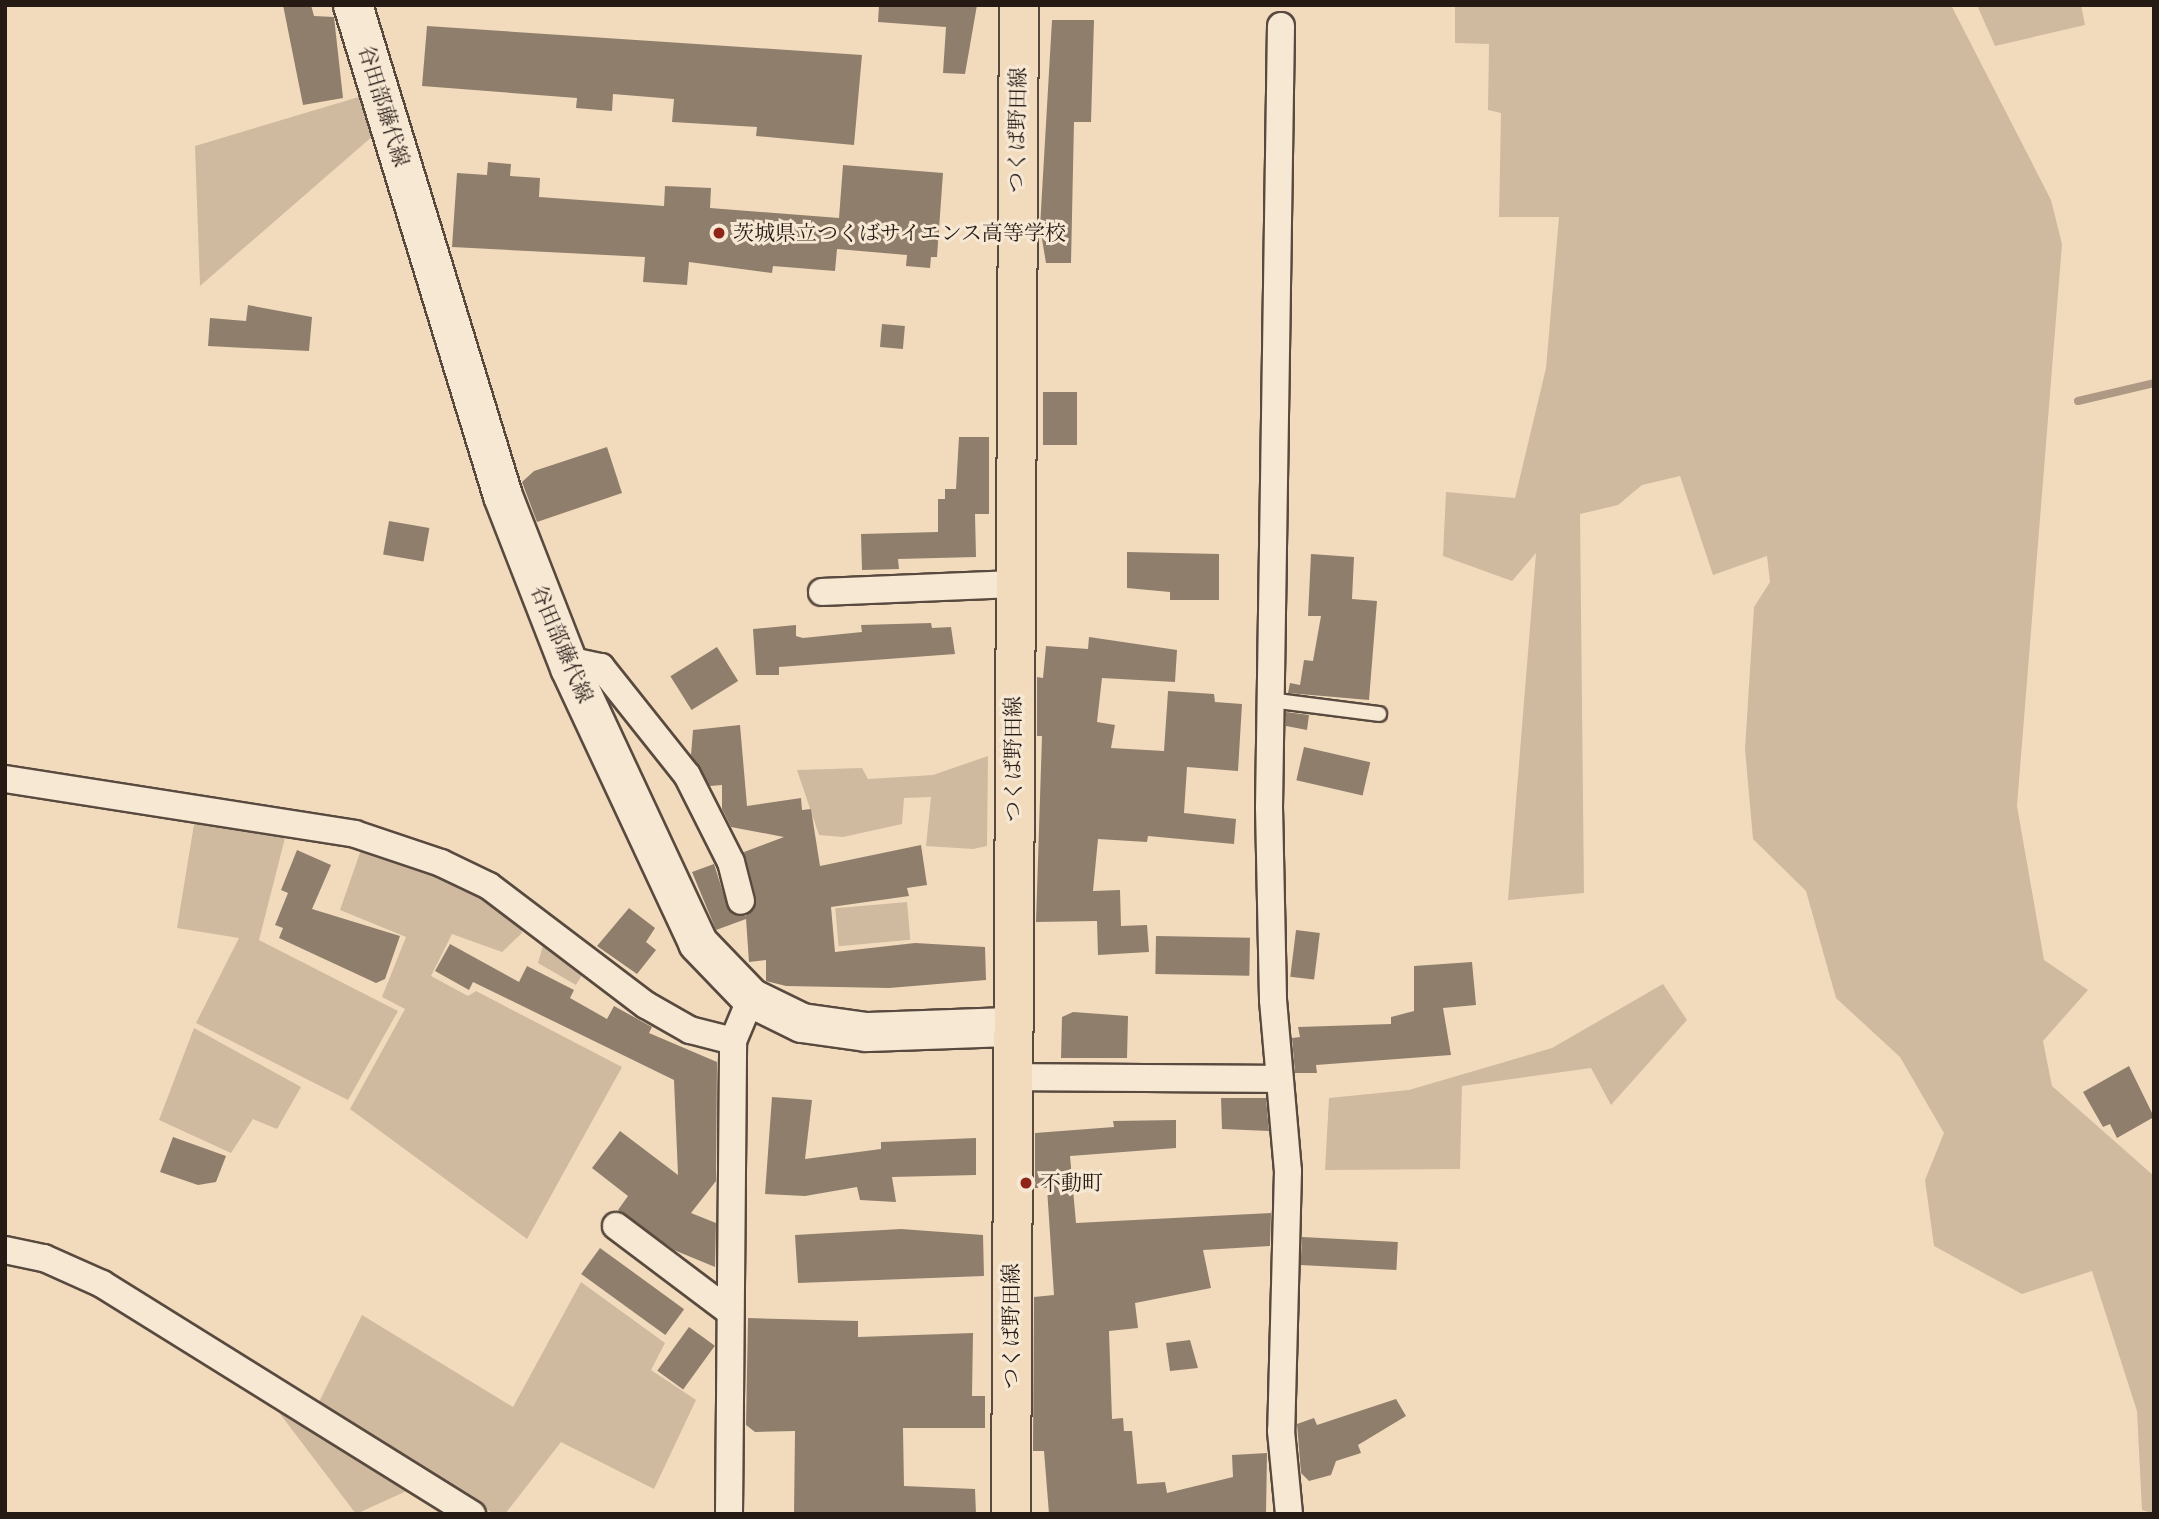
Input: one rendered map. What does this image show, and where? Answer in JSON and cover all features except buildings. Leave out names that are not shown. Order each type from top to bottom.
[{"type":"main road","name":"谷田部藤代線","points":[[353,5],[503,496],[567,660],[698,943],[751,998],[802,1023],[833,1030],[1011,1027]]},
{"type":"main road","name":"つくば野田線","points":[[1011,1514],[1011,1027],[1018,5]]},
{"type":"street","points":[[1282,26],[1270,700],[1278,1079],[1288,1184],[1281,1431],[1289,1514]]},
{"type":"street","points":[[822,592],[1014,584]]},
{"type":"street","points":[[567,660],[601,667],[687,775],[731,862],[741,901]]},
{"type":"street","points":[[5,779],[355,834],[441,863],[489,886],[646,1005],[690,1030],[733,1041]]},
{"type":"street","points":[[729,1514],[733,1041],[751,998]]},
{"type":"street","points":[[1012,1077],[1278,1079]]},
{"type":"street","points":[[616,1226],[729,1311]]},
{"type":"street","points":[[5,1250],[44,1258],[102,1284],[472,1514]]},
{"type":"lane","points":[[1270,700],[1379,713]]},
{"type":"shaded area","points":[[1455,5],[1951,5],[2051,200],[2062,244],[2017,806],[2044,960],[2088,990],[2043,1041],[2052,1086],[2154,1176],[2154,1514],[2142,1510],[2137,1411],[2092,1271],[2022,1294],[1934,1246],[1925,1180],[1944,1133],[1900,1057],[1836,998],[1806,891],[1753,839],[1745,749],[1754,607],[1770,582],[1767,556],[1713,575],[1680,476],[1642,485],[1618,505],[1580,514],[1584,893],[1508,900],[1536,553],[1512,581],[1443,556],[1446,492],[1515,498],[1546,368],[1559,217],[1499,217],[1501,113],[1488,110],[1489,44],[1455,43]]},
{"type":"shaded area","points":[[1977,5],[2081,5],[2085,25],[1995,46]]},
{"type":"shaded area","points":[[362,96],[374,135],[200,286],[195,146]]},
{"type":"shaded area","points":[[988,756],[987,846],[973,849],[926,846],[931,797],[904,798],[902,824],[843,837],[819,835],[797,770],[862,768],[868,779],[933,775]]},
{"type":"shaded area","points":[[195,818],[286,834],[259,940],[398,1011],[348,1100],[196,1023],[239,938],[177,928]]},
{"type":"shaded area","points":[[363,844],[475,890],[520,924],[522,933],[502,952],[452,934],[431,976],[468,996],[476,991],[622,1067],[527,1239],[350,1109],[405,1009],[382,997],[406,937],[340,910]]},
{"type":"shaded area","points":[[907,902],[910,940],[839,946],[835,908]]},
{"type":"shaded area","points":[[543,945],[582,975],[576,985],[538,963]]},
{"type":"shaded area","points":[[1663,984],[1687,1020],[1611,1105],[1591,1068],[1462,1086],[1460,1169],[1325,1170],[1329,1098],[1409,1090],[1552,1048]]},
{"type":"shaded area","points":[[194,1028],[301,1087],[277,1129],[253,1119],[231,1153],[159,1120]]},
{"type":"shaded area","points":[[581,1282],[665,1343],[651,1370],[696,1400],[654,1489],[561,1442],[505,1514],[494,1514],[318,1404],[362,1315],[513,1407]]},
{"type":"shaded area","points":[[268,1398],[411,1489],[356,1514]]},
{"type":"waterway","points":[[2078,401],[2154,383]]},
{"type":"place","name":"茨城県立つくばサイエンス高等学校","points":[[719,233]]},
{"type":"place","name":"不動町","points":[[1026,1183]]}]
